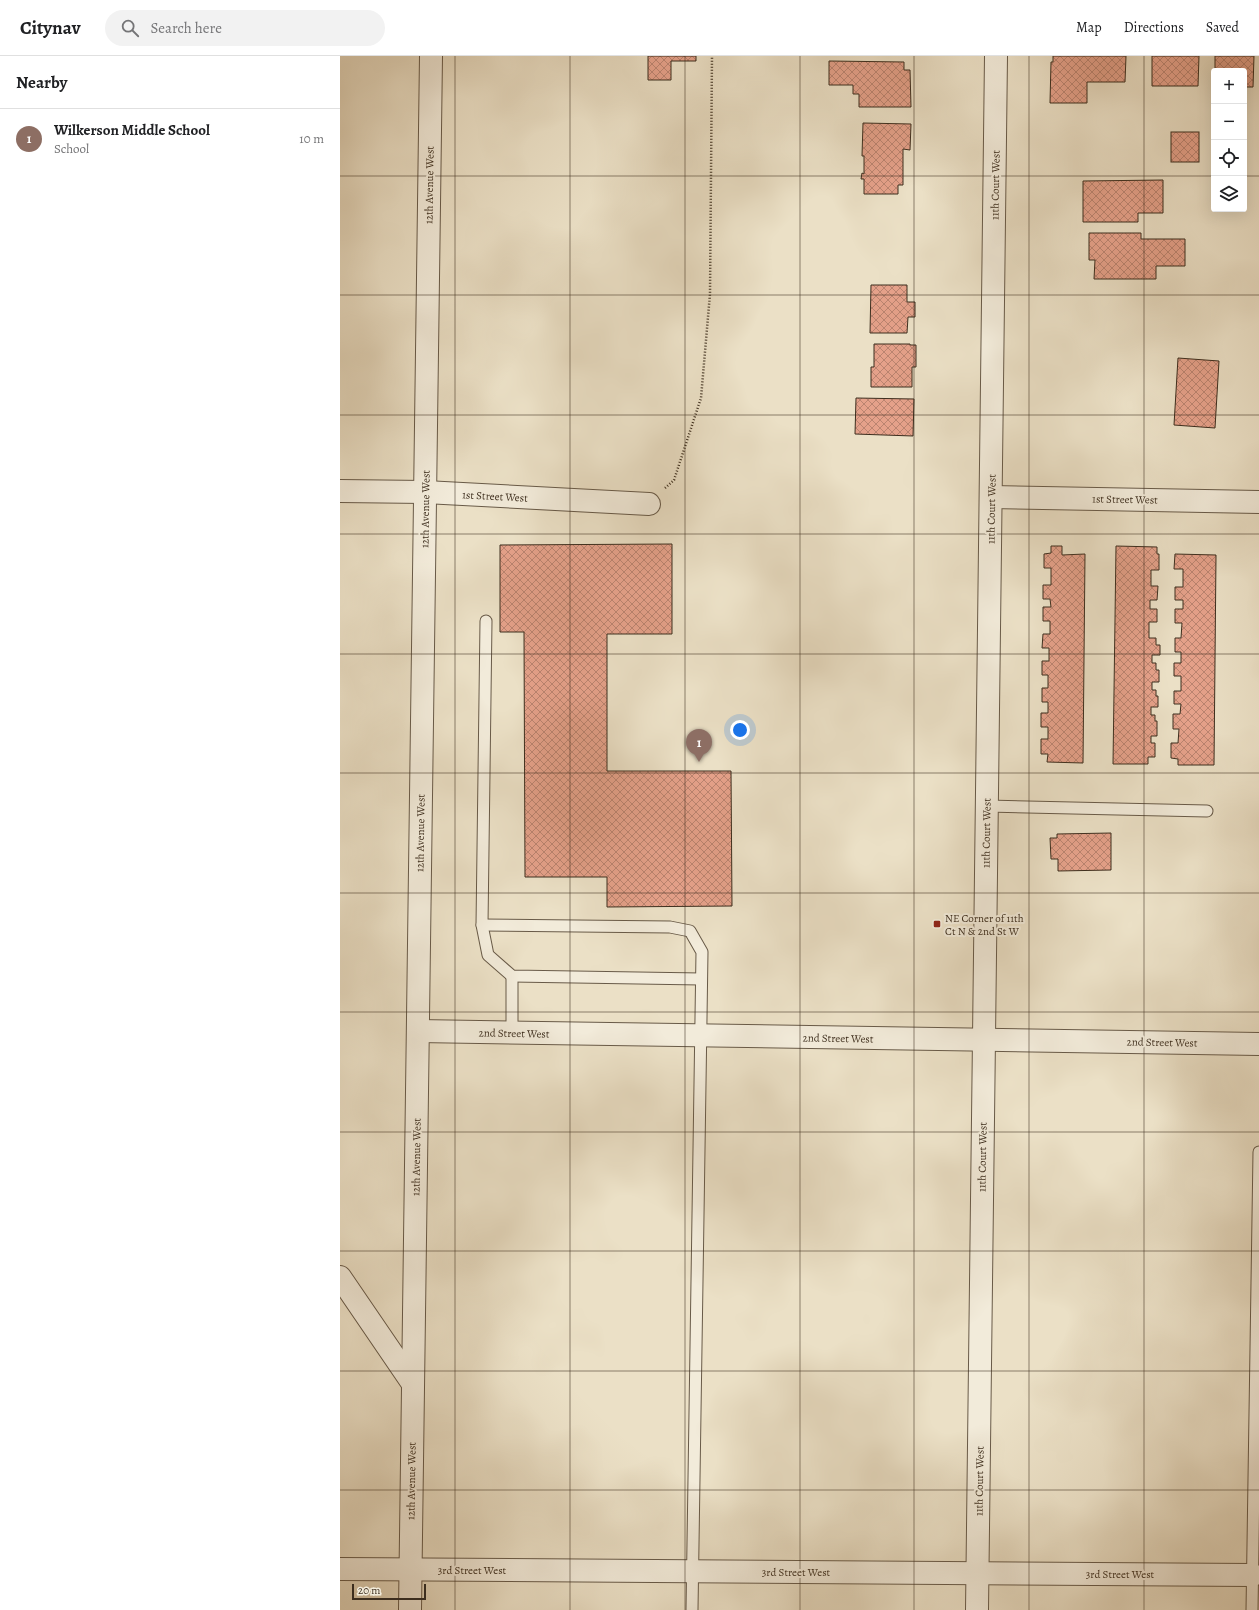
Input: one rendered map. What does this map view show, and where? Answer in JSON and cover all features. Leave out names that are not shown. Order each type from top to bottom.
[{"type":"street","name":"12th Avenue West","points":[[410,1610],[431,56]]},
{"type":"street","name":"11th Court West","points":[[977,1610],[996,56]]},
{"type":"street","name":"1st Street West","points":[[340,491],[425,492],[649,504]]},
{"type":"street","name":"1st Street West","points":[[991,497],[1259,502]]},
{"type":"street","name":"2nd Street West","points":[[418,1031],[1259,1044]]},
{"type":"street","points":[[340,1277],[413,1384]]},
{"type":"street","name":"3rd Street West","points":[[340,1569],[1253,1575]]},
{"type":"lane","points":[[486,621],[482,925],[488,955],[512,976],[701,979]]},
{"type":"lane","points":[[987,806],[1208,811]]},
{"type":"lane","points":[[482,925],[670,927],[690,932],[702,952],[692,1610]]},
{"type":"lane","points":[[512,976],[512,1033]]},
{"type":"lane","points":[[1252,1610],[1259,1152]]},
{"type":"path","points":[[649,504],[674,480],[701,398],[710,294],[712,56]]},
{"type":"building","points":[[648,56],[696,56],[696,61],[671,61],[671,80],[648,80]]},
{"type":"building","points":[[1053,56],[1126,56],[1125,82],[1087,82],[1087,103],[1050,103],[1051,62],[1053,62]]},
{"type":"building","points":[[1152,56],[1199,56],[1198,86],[1152,86]]},
{"type":"building","points":[[1215,56],[1254,56],[1253,87],[1247,87],[1247,68],[1215,68]]},
{"type":"building","points":[[829,61],[904,62],[904,70],[910,70],[911,107],[859,107],[859,94],[853,94],[853,85],[829,85]]},
{"type":"building","points":[[863,123],[911,124],[910,150],[903,149],[903,185],[898,185],[898,194],[864,194],[864,179],[861,179],[862,173],[864,174],[864,156],[862,156]]},
{"type":"building","points":[[1171,132],[1199,132],[1199,162],[1171,162]]},
{"type":"building","points":[[1163,180],[1163,213],[1138,213],[1138,222],[1083,222],[1083,181]]},
{"type":"building","points":[[1089,233],[1141,233],[1141,239],[1185,239],[1185,266],[1156,266],[1156,279],[1094,279],[1095,260],[1089,260]]},
{"type":"building","points":[[871,285],[907,285],[907,302],[915,302],[915,317],[908,317],[907,333],[870,333]]},
{"type":"building","points":[[874,344],[916,345],[916,367],[912,367],[912,387],[871,387],[871,367],[874,367]]},
{"type":"building","points":[[1178,358],[1219,361],[1215,428],[1174,425]]},
{"type":"building","points":[[856,398],[914,399],[913,436],[855,434]]},
{"type":"building","points":[[672,544],[672,634],[607,634],[607,771],[731,771],[732,906],[607,907],[607,877],[525,877],[524,632],[500,632],[500,545]]},
{"type":"building","points":[[1051,546],[1062,546],[1062,555],[1085,554],[1083,763],[1047,762],[1048,754],[1041,754],[1041,739],[1048,739],[1048,727],[1041,727],[1041,713],[1048,713],[1048,702],[1042,702],[1042,688],[1048,688],[1048,675],[1042,675],[1042,661],[1049,661],[1049,648],[1042,648],[1043,634],[1050,634],[1050,621],[1043,621],[1043,607],[1051,607],[1050,599],[1043,599],[1043,585],[1051,585],[1051,568],[1044,568],[1044,554],[1051,553]]},
{"type":"building","points":[[1116,546],[1157,547],[1157,554],[1159,554],[1159,570],[1151,570],[1151,586],[1158,586],[1157,600],[1150,600],[1150,609],[1157,609],[1157,622],[1149,622],[1149,638],[1156,638],[1156,645],[1160,645],[1160,655],[1152,655],[1152,663],[1156,663],[1156,670],[1159,670],[1159,682],[1152,682],[1152,690],[1156,690],[1156,696],[1158,696],[1158,707],[1151,707],[1151,715],[1155,715],[1155,721],[1157,721],[1157,736],[1151,736],[1151,743],[1155,743],[1155,757],[1148,757],[1148,764],[1113,764]]},
{"type":"building","points":[[1175,554],[1216,555],[1214,765],[1178,765],[1178,759],[1171,758],[1171,743],[1178,743],[1179,729],[1173,729],[1173,714],[1180,714],[1181,704],[1174,704],[1174,691],[1181,691],[1181,676],[1174,676],[1174,663],[1181,663],[1181,652],[1175,652],[1175,638],[1181,638],[1182,623],[1175,623],[1175,609],[1183,609],[1183,600],[1175,600],[1175,587],[1183,587],[1183,569],[1174,569]]},
{"type":"building","points":[[1111,833],[1111,870],[1058,871],[1058,859],[1051,859],[1050,838],[1057,838],[1057,834]]},
{"type":"place","name":"Wilkerson Middle School","points":[[699,762]]},
{"type":"place","name":"NE Corner of 11th Ct N & 2nd St W","points":[[937,924]]}]
